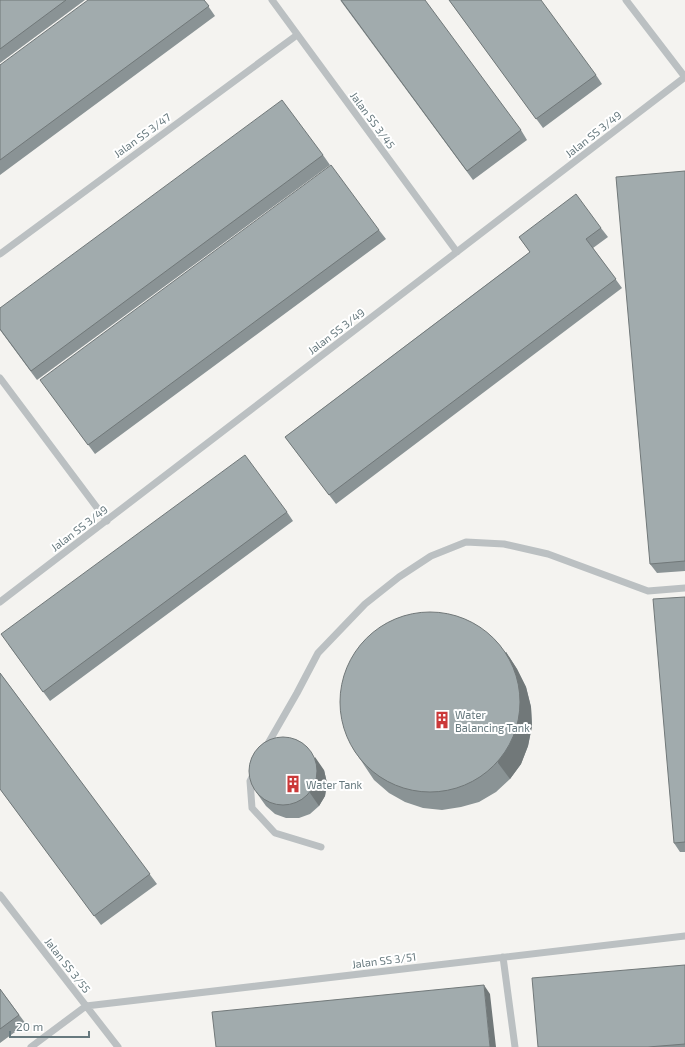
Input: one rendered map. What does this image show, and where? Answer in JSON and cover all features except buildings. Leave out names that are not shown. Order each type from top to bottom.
[{"type":"street","name":"Jalan SS 3/45","points":[[272,0],[457,252]]},
{"type":"street","points":[[626,0],[685,77]]},
{"type":"street","name":"Jalan SS 3/47","points":[[0,254],[296,34]]},
{"type":"street","name":"Jalan SS 3/49","points":[[0,602],[685,77]]},
{"type":"street","points":[[0,378],[107,521]]},
{"type":"street","points":[[264,752],[270,738],[297,693],[318,653],[365,604],[399,576],[431,556],[466,542],[504,544],[548,554],[648,591],[685,588]]},
{"type":"street","points":[[257,766],[250,781],[252,808],[275,833],[321,847]]},
{"type":"street","name":"Jalan SS 3/55","points":[[0,896],[118,1047]]},
{"type":"street","name":"Jalan SS 3/51","points":[[86,1006],[685,936]]},
{"type":"street","points":[[503,957],[515,1047]]},
{"type":"street","points":[[31,1047],[86,1006]]},
{"type":"place","name":"Water Balancing Tank","points":[[442,720]]},
{"type":"place","name":"Water Tank","points":[[293,784]]}]
